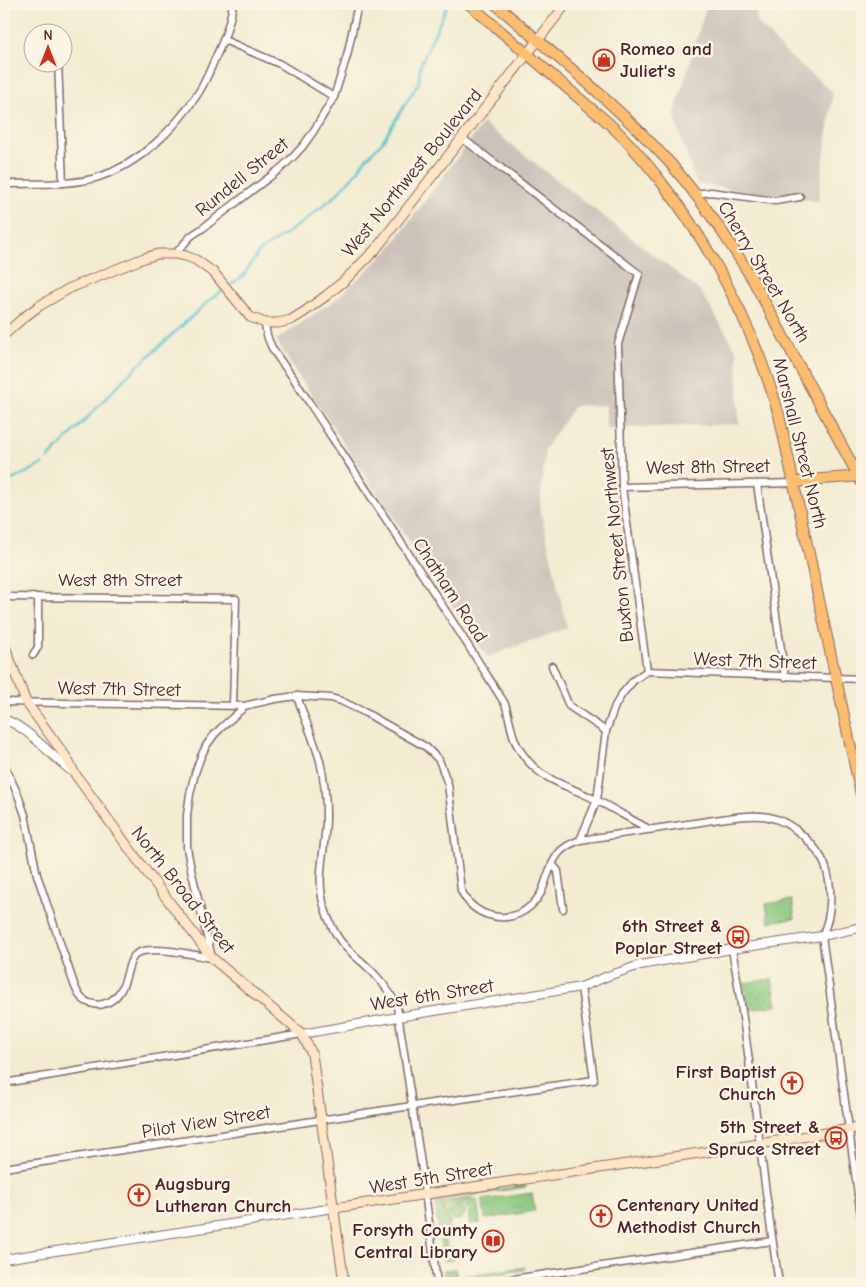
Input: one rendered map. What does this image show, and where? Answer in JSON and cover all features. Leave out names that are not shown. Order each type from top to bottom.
[{"type":"main road","name":"Marshall Street North","points":[[469,4],[624,137],[664,186],[702,239],[733,295],[759,354],[778,414],[862,799]]},
{"type":"main road","name":"Cherry Street North","points":[[495,4],[611,104],[671,164],[695,194],[724,234],[754,282],[861,480]]},
{"type":"main road","name":"West Northwest Boulevard","points":[[265,323],[291,320],[304,312],[344,281],[376,250],[566,4]]},
{"type":"main road","points":[[4,335],[31,312],[70,288],[158,254],[186,256],[205,265],[214,272],[250,317],[265,323]]},
{"type":"main road","name":"West 8th Street","points":[[794,483],[809,480],[848,478],[861,480]]},
{"type":"main road","name":"North Broad Street","points":[[4,644],[26,702],[66,757],[75,774],[212,958],[302,1034],[312,1054],[344,1283]]},
{"type":"main road","name":"West 5th Street","points":[[334,1208],[862,1128]]},
{"type":"street","points":[[4,184],[84,181],[116,170],[133,160],[158,140],[178,120],[198,94],[224,40],[233,4]]},
{"type":"street","name":"Rundell Street","points":[[175,254],[191,236],[293,157],[303,146],[334,96],[348,56],[358,4]]},
{"type":"street","points":[[224,40],[280,64],[334,96]]},
{"type":"street","points":[[58,72],[63,183]]},
{"type":"street","name":"Buxton Street Northwest","points":[[462,138],[639,274],[618,344],[622,487],[647,672]]},
{"type":"street","points":[[695,194],[711,192],[775,201],[800,197]]},
{"type":"street","name":"Chatham Road","points":[[265,323],[271,347],[397,536],[505,704],[513,737],[520,752],[529,763],[546,777],[596,800],[649,829]]},
{"type":"street","name":"West 8th Street","points":[[622,487],[794,483]]},
{"type":"street","points":[[757,484],[785,677]]},
{"type":"street","name":"West 8th Street","points":[[4,597],[236,598],[233,705]]},
{"type":"street","points":[[33,655],[38,647],[38,597]]},
{"type":"street","points":[[552,666],[569,706],[606,731]]},
{"type":"street","points":[[580,840],[596,800],[606,731],[615,706],[634,680],[647,672]]},
{"type":"street","name":"West 7th Street","points":[[647,672],[862,679]]},
{"type":"street","points":[[297,696],[316,750],[324,789],[326,828],[321,878],[323,903],[341,942],[370,969],[394,1000],[412,1106],[437,1283]]},
{"type":"street","points":[[4,764],[23,808],[37,875],[74,984],[82,1000],[100,1005],[110,1001],[121,991],[132,957],[142,951],[167,951],[212,958],[187,848],[188,808],[195,773],[206,746],[214,735],[244,706],[297,696],[331,698],[341,701],[426,747],[434,754],[448,784],[461,890],[464,897],[477,910],[494,917],[508,917],[527,908],[540,893],[558,854],[564,848],[580,840],[724,818],[767,816],[787,824],[808,841],[819,854],[824,863],[830,884],[830,905],[822,936],[862,1223]]},
{"type":"street","name":"West 7th Street","points":[[4,702],[244,706]]},
{"type":"street","points":[[4,719],[14,722],[31,734],[75,774]]},
{"type":"street","points":[[552,864],[558,871],[563,909]]},
{"type":"street","name":"West 6th Street","points":[[4,1082],[581,987],[640,966],[862,928]]},
{"type":"street","points":[[732,949],[778,1283]]},
{"type":"street","name":"Pilot View Street","points":[[4,1168],[594,1080],[581,987]]},
{"type":"street","name":"West 5th Street","points":[[4,1259],[334,1208]]},
{"type":"street","points":[[486,1283],[772,1241]]},
{"type":"shaded area","points":[[707,4],[756,4],[757,22],[787,54],[833,92],[818,201],[696,184],[674,115]]},
{"type":"shaded area","points":[[483,123],[700,291],[737,351],[739,424],[606,429],[606,405],[574,406],[545,449],[540,508],[567,628],[487,657],[276,340],[334,301],[387,252]]},
{"type":"green space","points":[[792,900],[795,918],[769,922],[766,904]]},
{"type":"green space","points":[[772,979],[777,1005],[748,1010],[744,983]]},
{"type":"green space","points":[[526,1185],[526,1187],[435,1201],[434,1199]]},
{"type":"green space","points":[[532,1193],[535,1211],[486,1219],[482,1200]]},
{"type":"green space","points":[[472,1198],[472,1200],[441,1205],[450,1233],[446,1233],[446,1243],[449,1248],[452,1248],[454,1260],[443,1261],[435,1203]]},
{"type":"green space","points":[[477,1200],[480,1223],[469,1224],[470,1213],[468,1209],[465,1206],[458,1206],[452,1212],[449,1225],[441,1204]]},
{"type":"green space","points":[[462,1207],[466,1210],[464,1216],[460,1220],[454,1220],[452,1215],[457,1208]]},
{"type":"green space","points":[[525,1267],[524,1270],[446,1282],[444,1270],[455,1269],[457,1277]]},
{"type":"waterway","points":[[48,459],[128,375],[211,299],[243,276],[259,252],[303,222],[335,196],[358,171],[363,162],[382,142],[419,82],[420,66],[447,6]]},
{"type":"waterway","points":[[4,484],[43,464]]},
{"type":"place","name":"Romeo and Juliet's","points":[[604,60]]},
{"type":"place","name":"6th Street & Poplar Street","points":[[738,937]]},
{"type":"place","name":"First Baptist Church","points":[[792,1083]]},
{"type":"place","name":"5th Street & Spruce Street","points":[[836,1138]]},
{"type":"place","name":"Augsburg Lutheran Church","points":[[139,1195]]},
{"type":"place","name":"Centenary United Methodist Church","points":[[601,1216]]},
{"type":"place","name":"Forsyth County Central Library","points":[[493,1241]]}]
